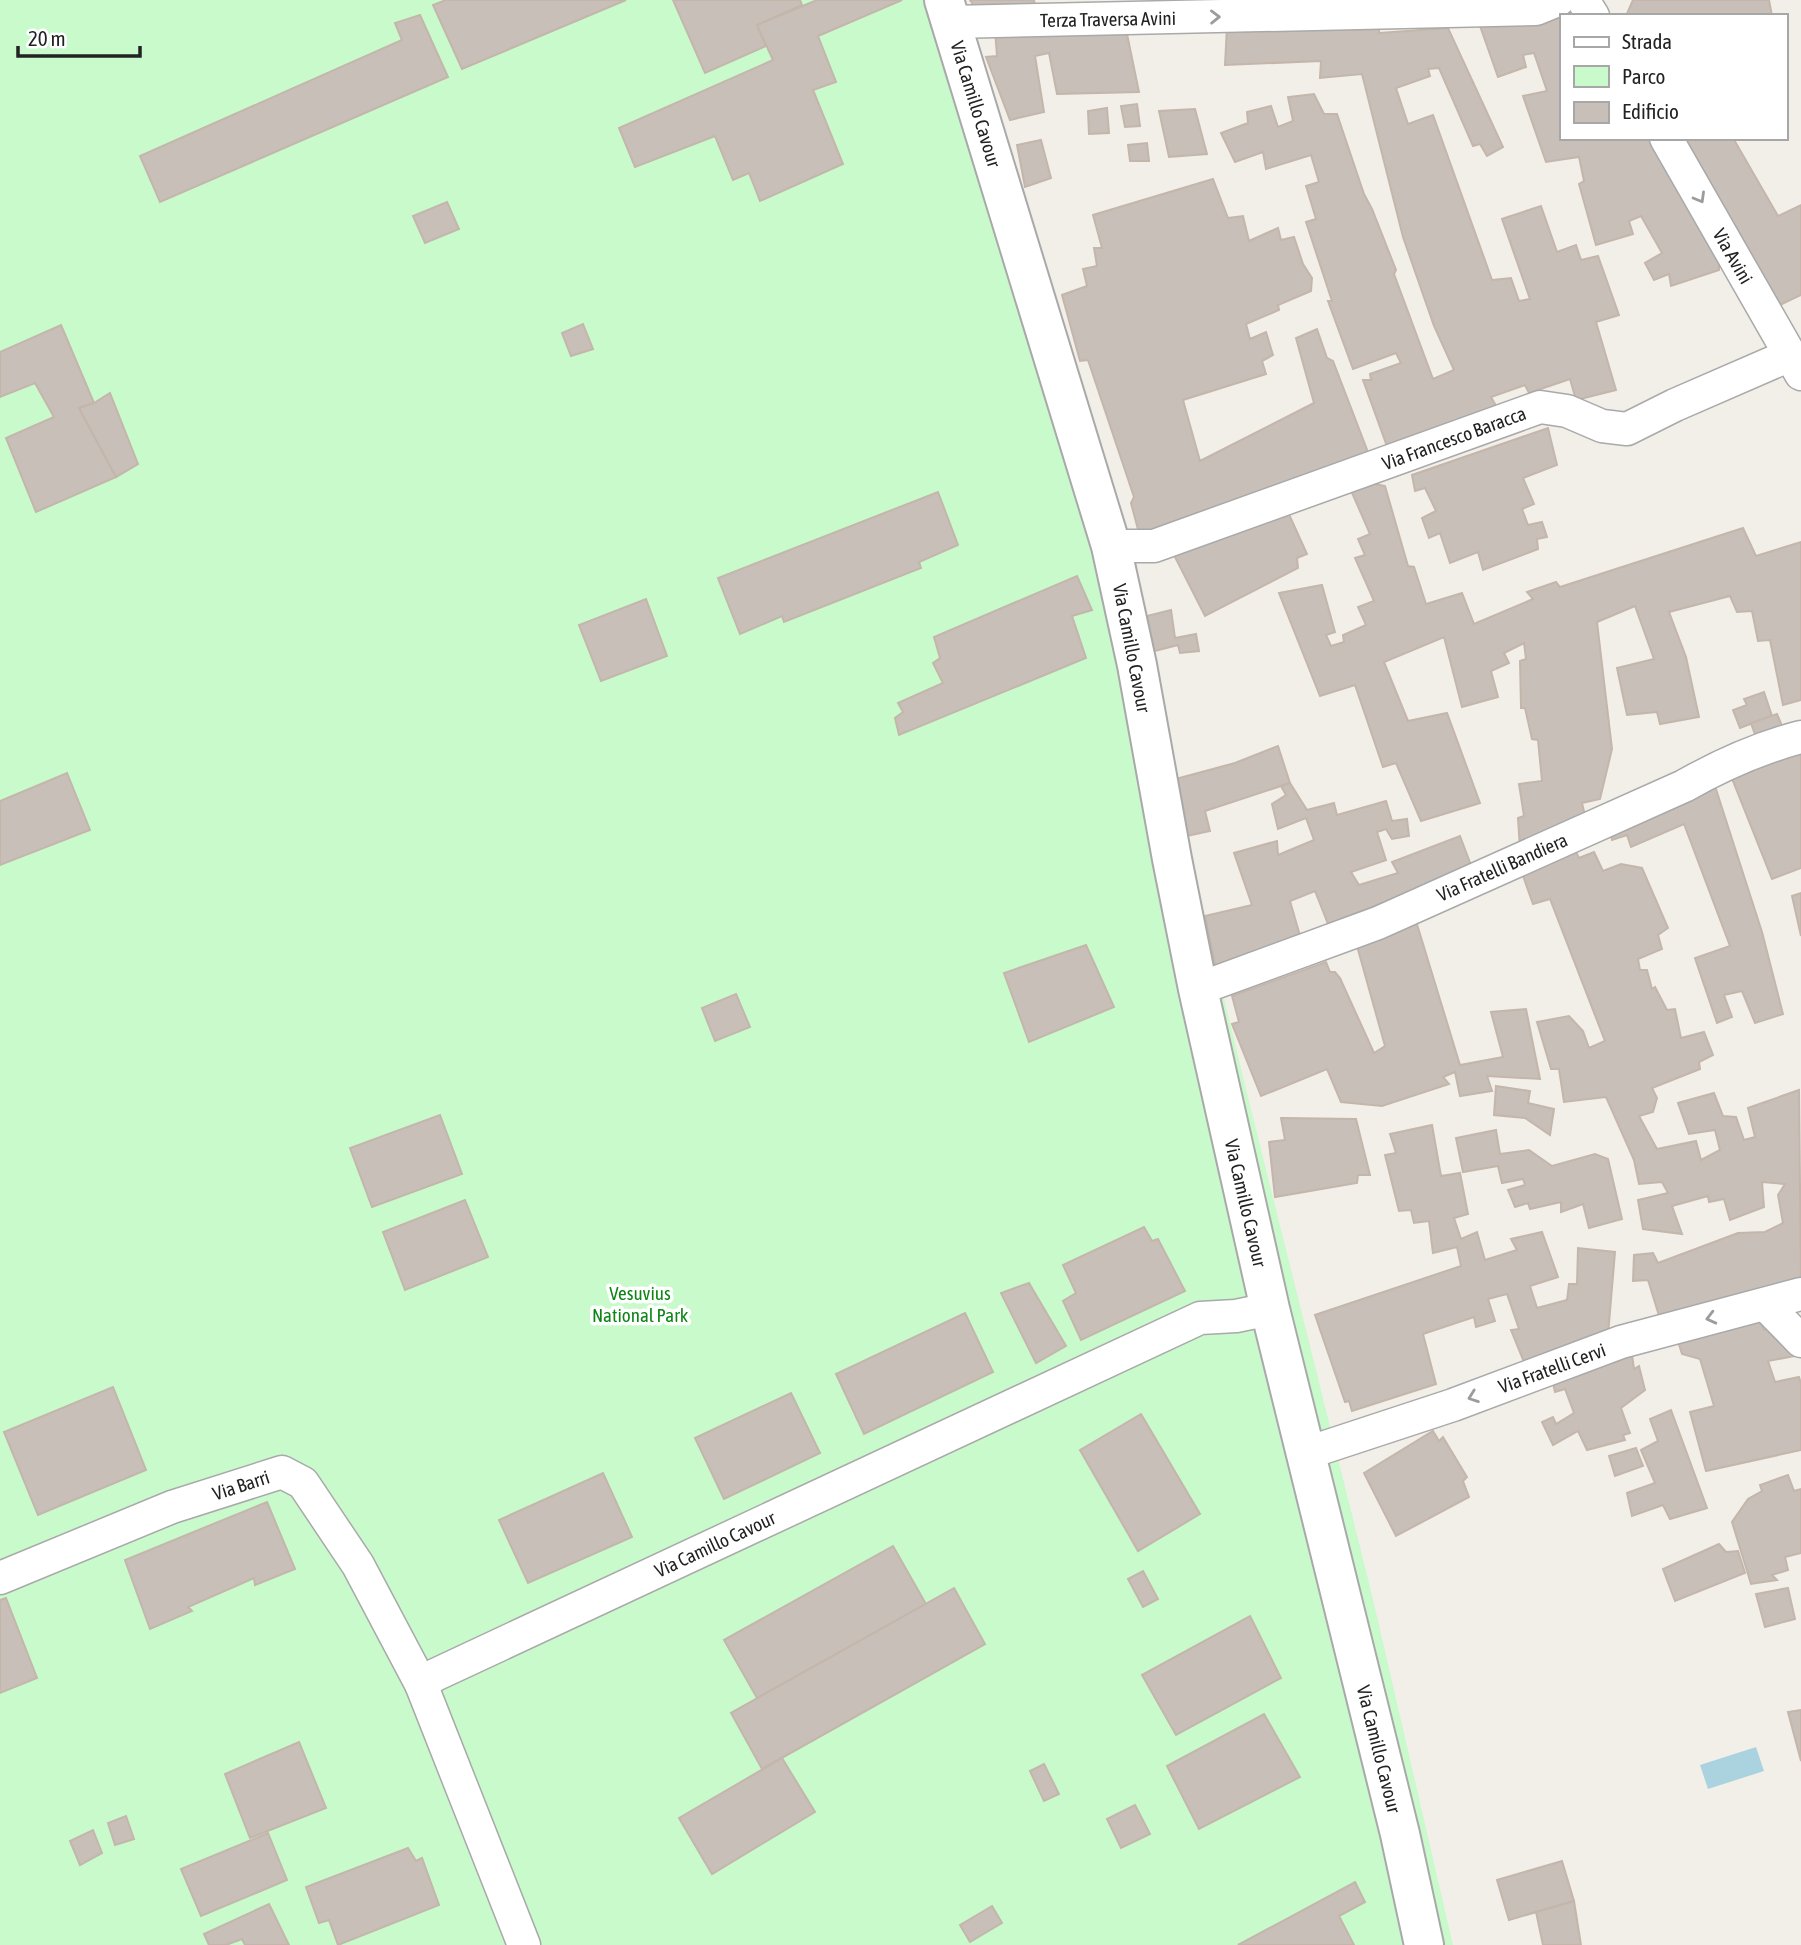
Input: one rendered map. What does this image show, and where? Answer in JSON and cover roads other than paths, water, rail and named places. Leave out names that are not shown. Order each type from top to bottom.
[{"type":"street","name":"Terza Traversa Avini","points":[[947,11],[1536,9],[1558,0]]},
{"type":"street","name":"Via Camillo Cavour","points":[[947,11],[1111,545],[1137,665],[1198,989],[1270,1309],[1401,1834],[1424,1945]]},
{"type":"street","name":"Via Avini","points":[[1667,140],[1795,364]]},
{"type":"street","name":"Via Francesco Baracca","points":[[1111,545],[1154,546],[1540,407],[1567,411],[1602,426],[1627,429],[1675,405],[1795,364]]},
{"type":"street","name":"Via Fratelli Bandiera","points":[[1198,989],[1378,923],[1684,786],[1717,767],[1773,744],[1801,737]]},
{"type":"street","name":"Via Fratelli Cervi","points":[[1307,1453],[1453,1405],[1621,1342],[1801,1294]]},
{"type":"street","points":[[1765,1304],[1801,1341]]},
{"type":"street","name":"Via Camillo Cavour","points":[[421,1684],[435,1675],[1200,1318],[1236,1316],[1270,1309]]},
{"type":"street","name":"Via Barri","points":[[0,1578],[172,1507],[282,1472],[303,1483],[358,1565],[421,1684]]},
{"type":"street","points":[[421,1684],[524,1945]]},
{"type":"water","points":[[1756,1747],[1764,1771],[1708,1789],[1700,1765]]},
{"type":"park label","name":"Vesuvius National Park","points":[[640,1304]]}]
